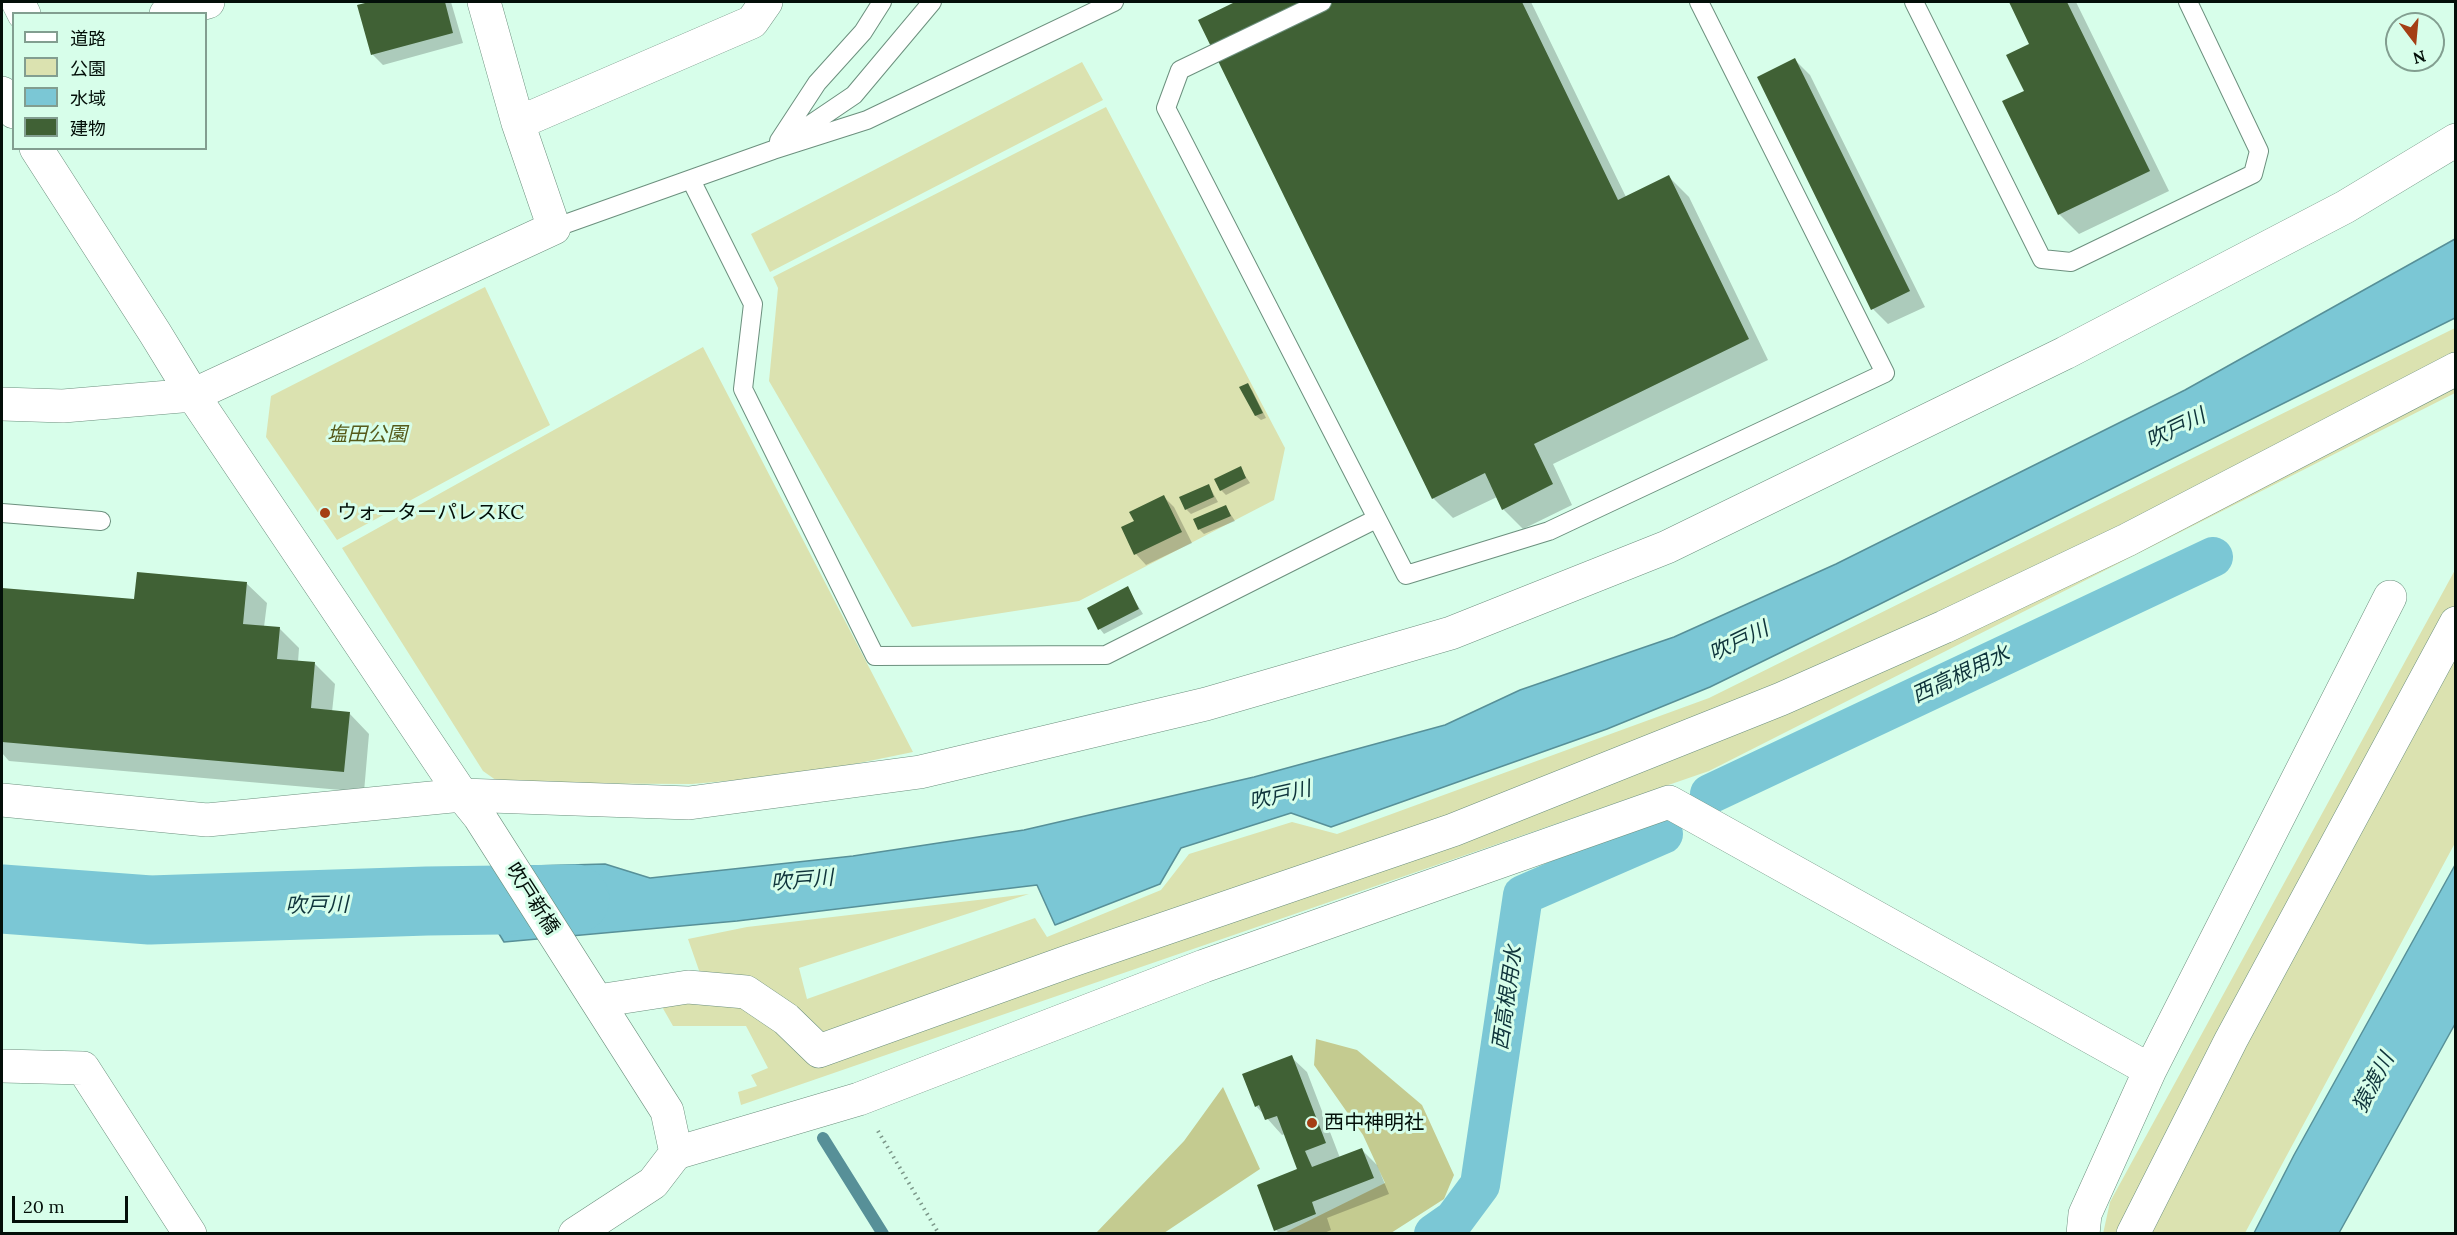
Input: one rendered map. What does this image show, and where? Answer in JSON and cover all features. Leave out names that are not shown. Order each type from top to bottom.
[{"type":"street","points":[[173,12],[208,2]]},
{"type":"street","points":[[2,404],[63,406],[193,395],[554,228],[518,123],[484,2]]},
{"type":"street","points":[[518,123],[752,22],[766,2]]},
{"type":"street","points":[[2,93],[12,109]]},
{"type":"street","points":[[2,800],[207,820],[470,806],[689,802],[920,772],[1206,704],[1451,633],[1667,547],[2065,353],[2346,207],[2456,140]]},
{"type":"street","name":"吹戸新橋","points":[[37,150],[193,395],[592,991],[667,1112],[676,1153]]},
{"type":"street","points":[[592,991],[688,987],[746,992],[786,1019],[819,1051],[1070,961],[1453,830],[1781,699],[1944,627],[2127,540],[2456,369]]},
{"type":"street","points":[[2083,1233],[2085,1214],[2150,1070],[2390,597]]},
{"type":"street","points":[[2133,1233],[2231,1040],[2456,623]]},
{"type":"street","points":[[575,1233],[653,1183],[676,1153],[859,1098],[1204,966],[1669,802],[2150,1070]]},
{"type":"street","points":[[2,1066],[83,1068],[190,1233]]},
{"type":"lane","points":[[773,150],[817,83],[863,32],[882,2]]},
{"type":"lane","points":[[773,150],[854,95],[932,2]]},
{"type":"lane","points":[[554,228],[773,150],[867,120],[1114,2]]},
{"type":"lane","points":[[1322,2],[1180,70],[1166,108],[1406,575],[1549,531],[1885,373],[1699,2]]},
{"type":"lane","points":[[1914,2],[2042,259],[2071,262],[2253,174],[2259,151],[2188,2]]},
{"type":"lane","points":[[691,180],[753,304],[743,389],[875,656],[1106,655],[1376,519]]},
{"type":"lane","points":[[2,513],[101,521]]},
{"type":"path","points":[[859,1098],[939,1233]]},
{"type":"green space","points":[[1082,62],[1103,100],[770,272],[751,234]]},
{"type":"green space","points":[[1106,107],[1285,448],[1274,500],[1079,601],[912,627],[769,381],[778,288],[773,277]]},
{"type":"green space","name":"塩田公園","points":[[485,287],[550,425],[337,540],[266,437],[271,396]]},
{"type":"green space","points":[[2455,328],[2455,393],[1709,771],[741,1105],[738,1092],[757,1086],[751,1075],[768,1068],[746,1026],[673,1026],[645,977],[702,979],[688,939],[747,927],[1029,894],[799,968],[807,999],[1035,918],[1047,937],[1161,890],[1189,854],[1292,822],[1337,834],[1709,698]]},
{"type":"green space","points":[[703,347],[913,752],[806,774],[692,784],[500,783],[483,771],[342,548]]},
{"type":"green space","points":[[2455,570],[2455,843],[2245,1233],[2103,1234],[2110,1202]]},
{"type":"green space","points":[[1316,1039],[1357,1050],[1422,1105],[1454,1175],[1444,1199],[1391,1233],[1284,1233],[1385,1183],[1363,1135],[1314,1065]]},
{"type":"green space","points":[[1223,1087],[1260,1169],[1164,1233],[1096,1233],[1184,1141]]},
{"type":"water","points":[[2455,239],[2455,318],[1878,605],[1710,687],[1607,729],[1331,827],[1291,813],[1181,848],[1160,884],[1055,925],[1037,885],[737,921],[504,942],[459,868],[605,864],[650,878],[853,856],[1024,830],[1254,777],[1445,725],[1520,690],[1674,637],[1836,564],[2185,390]]},
{"type":"water","name":"猿渡川","points":[[2455,865],[2455,1024],[2339,1233],[2254,1233],[2294,1155]]},
{"type":"building","points":[[369,2],[445,2],[453,33],[371,55],[357,5]]},
{"type":"building","points":[[1235,2],[1522,2],[1618,200],[1669,175],[1749,339],[1534,444],[1553,484],[1502,510],[1485,473],[1432,499],[1198,20]]},
{"type":"building","points":[[2009,2],[2067,2],[2150,171],[2058,215],[2002,101],[2024,91],[2006,55],[2029,44]]},
{"type":"building","points":[[1795,58],[1910,291],[1871,310],[1757,77]]},
{"type":"building","points":[[1248,383],[1263,413],[1255,416],[1239,387]]},
{"type":"building","points":[[1241,466],[1246,478],[1220,491],[1214,479]]},
{"type":"building","points":[[1209,484],[1214,497],[1185,510],[1179,497]]},
{"type":"building","points":[[1164,495],[1182,532],[1134,555],[1121,527],[1134,521],[1129,512]]},
{"type":"building","points":[[1226,505],[1231,516],[1198,530],[1193,519]]},
{"type":"building","points":[[137,572],[247,582],[243,624],[280,627],[277,659],[315,662],[311,708],[350,712],[344,772],[2,742],[2,588],[134,599]]},
{"type":"building","points":[[1128,586],[1139,609],[1098,630],[1087,608]]},
{"type":"building","points":[[1292,1055],[1326,1143],[1305,1151],[1312,1167],[1362,1148],[1374,1178],[1312,1202],[1316,1214],[1274,1231],[1257,1185],[1297,1169],[1277,1116],[1265,1120],[1259,1105],[1255,1107],[1242,1074]]},
{"type":"waterway","name":"西高根用水","points":[[1710,794],[2213,557]]},
{"type":"waterway","name":"西高根用水","points":[[1434,1234],[1454,1220],[1480,1185],[1523,895],[1663,834]]},
{"type":"waterway","name":"吹戸川","points":[[2,899],[150,910],[427,901],[575,899]]},
{"type":"waterway","points":[[823,1138],[883,1234]]},
{"type":"place","name":"ウォーターパレスKC","points":[[325,513]]},
{"type":"place","name":"西中神明社","points":[[1312,1123]]}]
